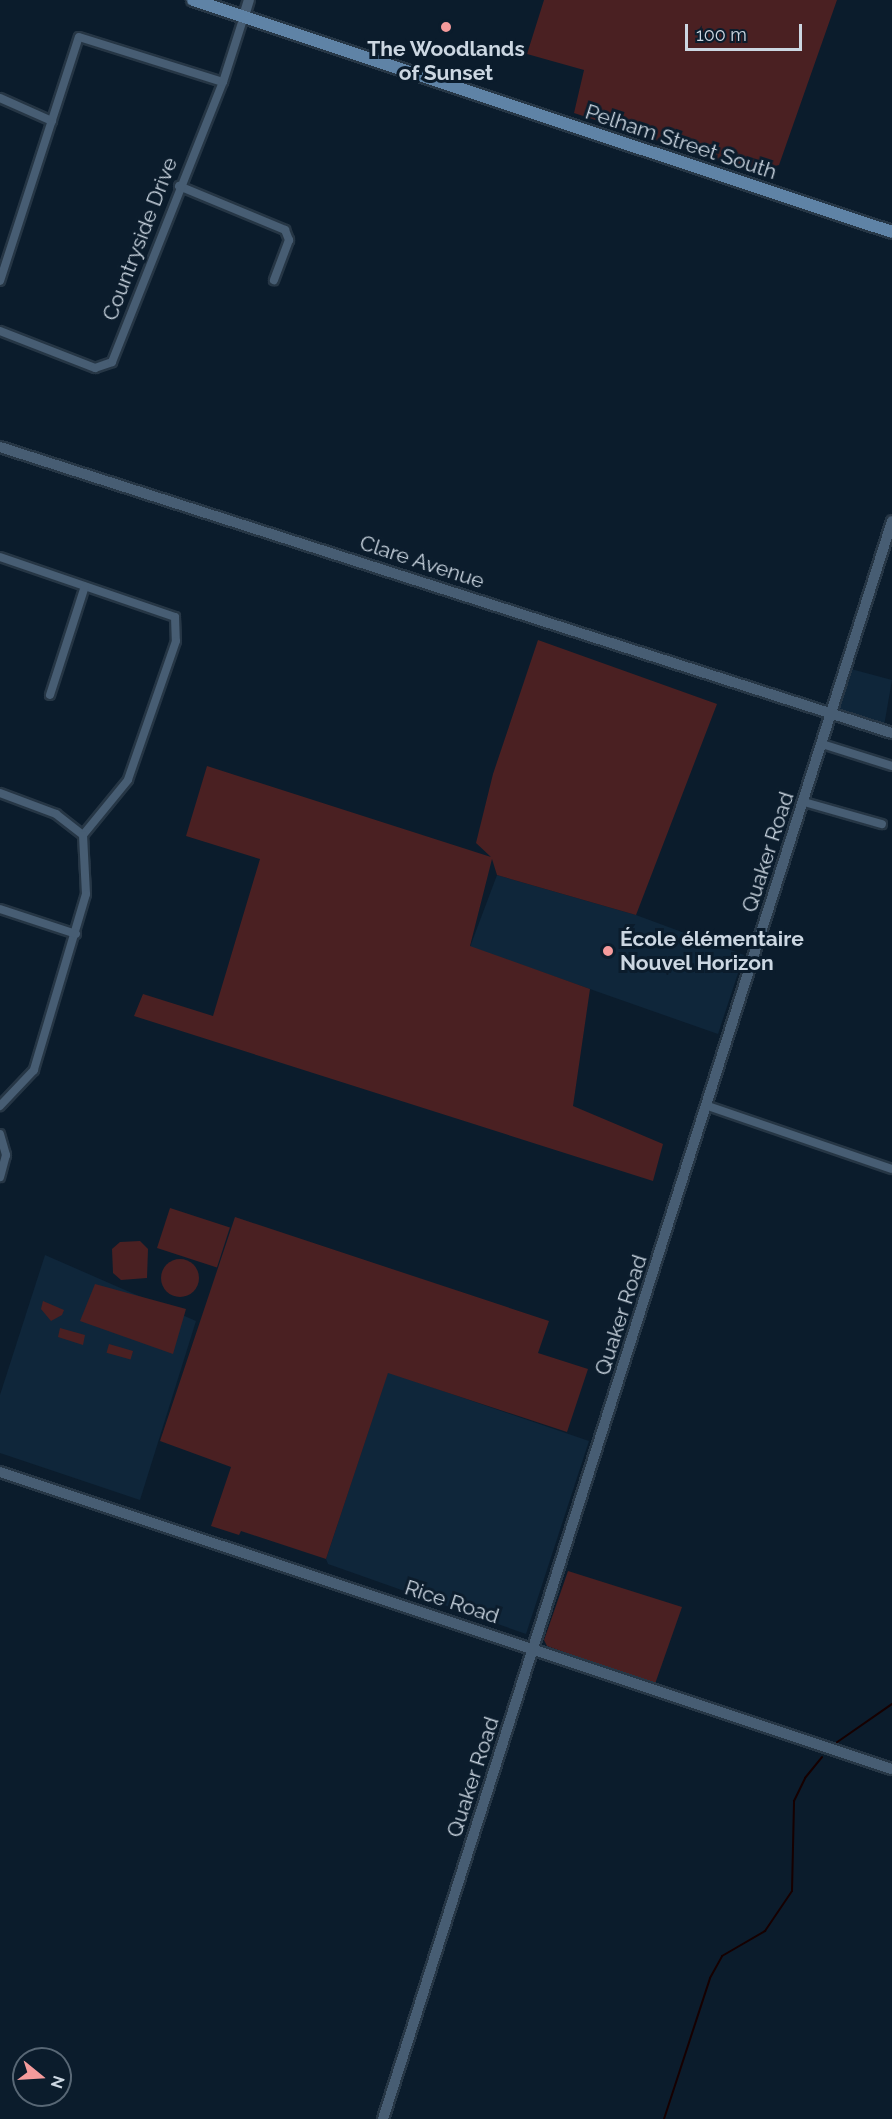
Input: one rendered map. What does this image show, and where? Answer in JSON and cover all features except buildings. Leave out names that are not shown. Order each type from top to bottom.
[{"type":"main road","name":"Pelham Street South","points":[[193,0],[892,232]]},
{"type":"street","points":[[244,16],[249,0]]},
{"type":"street","name":"Countryside Drive","points":[[0,331],[95,368],[112,362],[179,186],[224,82],[244,16]]},
{"type":"street","points":[[0,281],[79,37],[224,82]]},
{"type":"street","points":[[0,98],[52,121]]},
{"type":"street","points":[[179,186],[285,230],[289,240],[274,280]]},
{"type":"street","name":"Clare Avenue","points":[[0,447],[892,733]]},
{"type":"street","name":"Quaker Road","points":[[383,2119],[708,1106],[892,521]]},
{"type":"street","points":[[0,557],[175,617],[177,626],[176,641],[128,780],[83,835],[86,894],[34,1070],[0,1106]]},
{"type":"street","points":[[50,695],[85,586]]},
{"type":"street","points":[[822,744],[892,766]]},
{"type":"street","points":[[0,793],[56,814],[83,835]]},
{"type":"street","points":[[804,802],[882,824]]},
{"type":"street","points":[[0,909],[76,934]]},
{"type":"street","points":[[708,1106],[892,1169]]},
{"type":"street","points":[[0,1134],[6,1155],[0,1177]]},
{"type":"street","name":"Rice Road","points":[[0,1472],[892,1769]]},
{"type":"shaded area","points":[[544,0],[837,0],[779,165],[752,172],[574,113],[584,70],[527,54]]},
{"type":"shaded area","points":[[538,640],[717,704],[636,915],[497,875],[492,859],[470,946],[590,989],[573,1106],[663,1144],[653,1181],[134,1016],[143,994],[213,1016],[260,859],[186,836],[207,766],[491,857],[476,843],[493,774]]},
{"type":"shaded area","points":[[851,669],[892,680],[884,726],[838,712]]},
{"type":"shaded area","name":"École élémentaire Nouvel Horizon","points":[[497,875],[636,915],[744,955],[718,1034],[470,947]]},
{"type":"shaded area","points":[[170,1208],[230,1227],[217,1267],[157,1248]]},
{"type":"shaded area","points":[[235,1217],[549,1321],[538,1353],[588,1369],[567,1432],[388,1373],[326,1559],[241,1531],[239,1535],[211,1526],[231,1467],[160,1441]]},
{"type":"shaded area","points":[[140,1241],[148,1249],[147,1278],[121,1280],[113,1273],[112,1249],[120,1242]]},
{"type":"shaded area","points":[[45,1255],[196,1321],[140,1500],[0,1453],[0,1395]]},
{"type":"shaded area","points":[[180,1259],[187,1260],[193,1265],[198,1271],[198,1285],[193,1291],[187,1296],[180,1297],[173,1296],[167,1291],[162,1285],[161,1278],[162,1271],[167,1265],[173,1260]]},
{"type":"shaded area","points":[[95,1284],[186,1309],[173,1354],[80,1321]]},
{"type":"shaded area","points":[[43,1301],[64,1310],[62,1315],[51,1321],[41,1309]]},
{"type":"shaded area","points":[[60,1328],[85,1335],[83,1345],[58,1337]]},
{"type":"shaded area","points":[[109,1344],[133,1351],[131,1360],[107,1353]]},
{"type":"shaded area","points":[[388,1372],[589,1441],[526,1634],[328,1564],[326,1559]]},
{"type":"shaded area","points":[[568,1571],[682,1607],[655,1684],[547,1646],[544,1640]]},
{"type":"waterway","points":[[833,1745],[892,1704]]},
{"type":"waterway","points":[[664,2119],[710,1978],[722,1956],[765,1931],[792,1891],[794,1801],[805,1778],[822,1757]]},
{"type":"place","name":"The Woodlands of Sunset","points":[[446,27]]},
{"type":"place","name":"École élémentaire Nouvel Horizon","points":[[608,951]]}]
